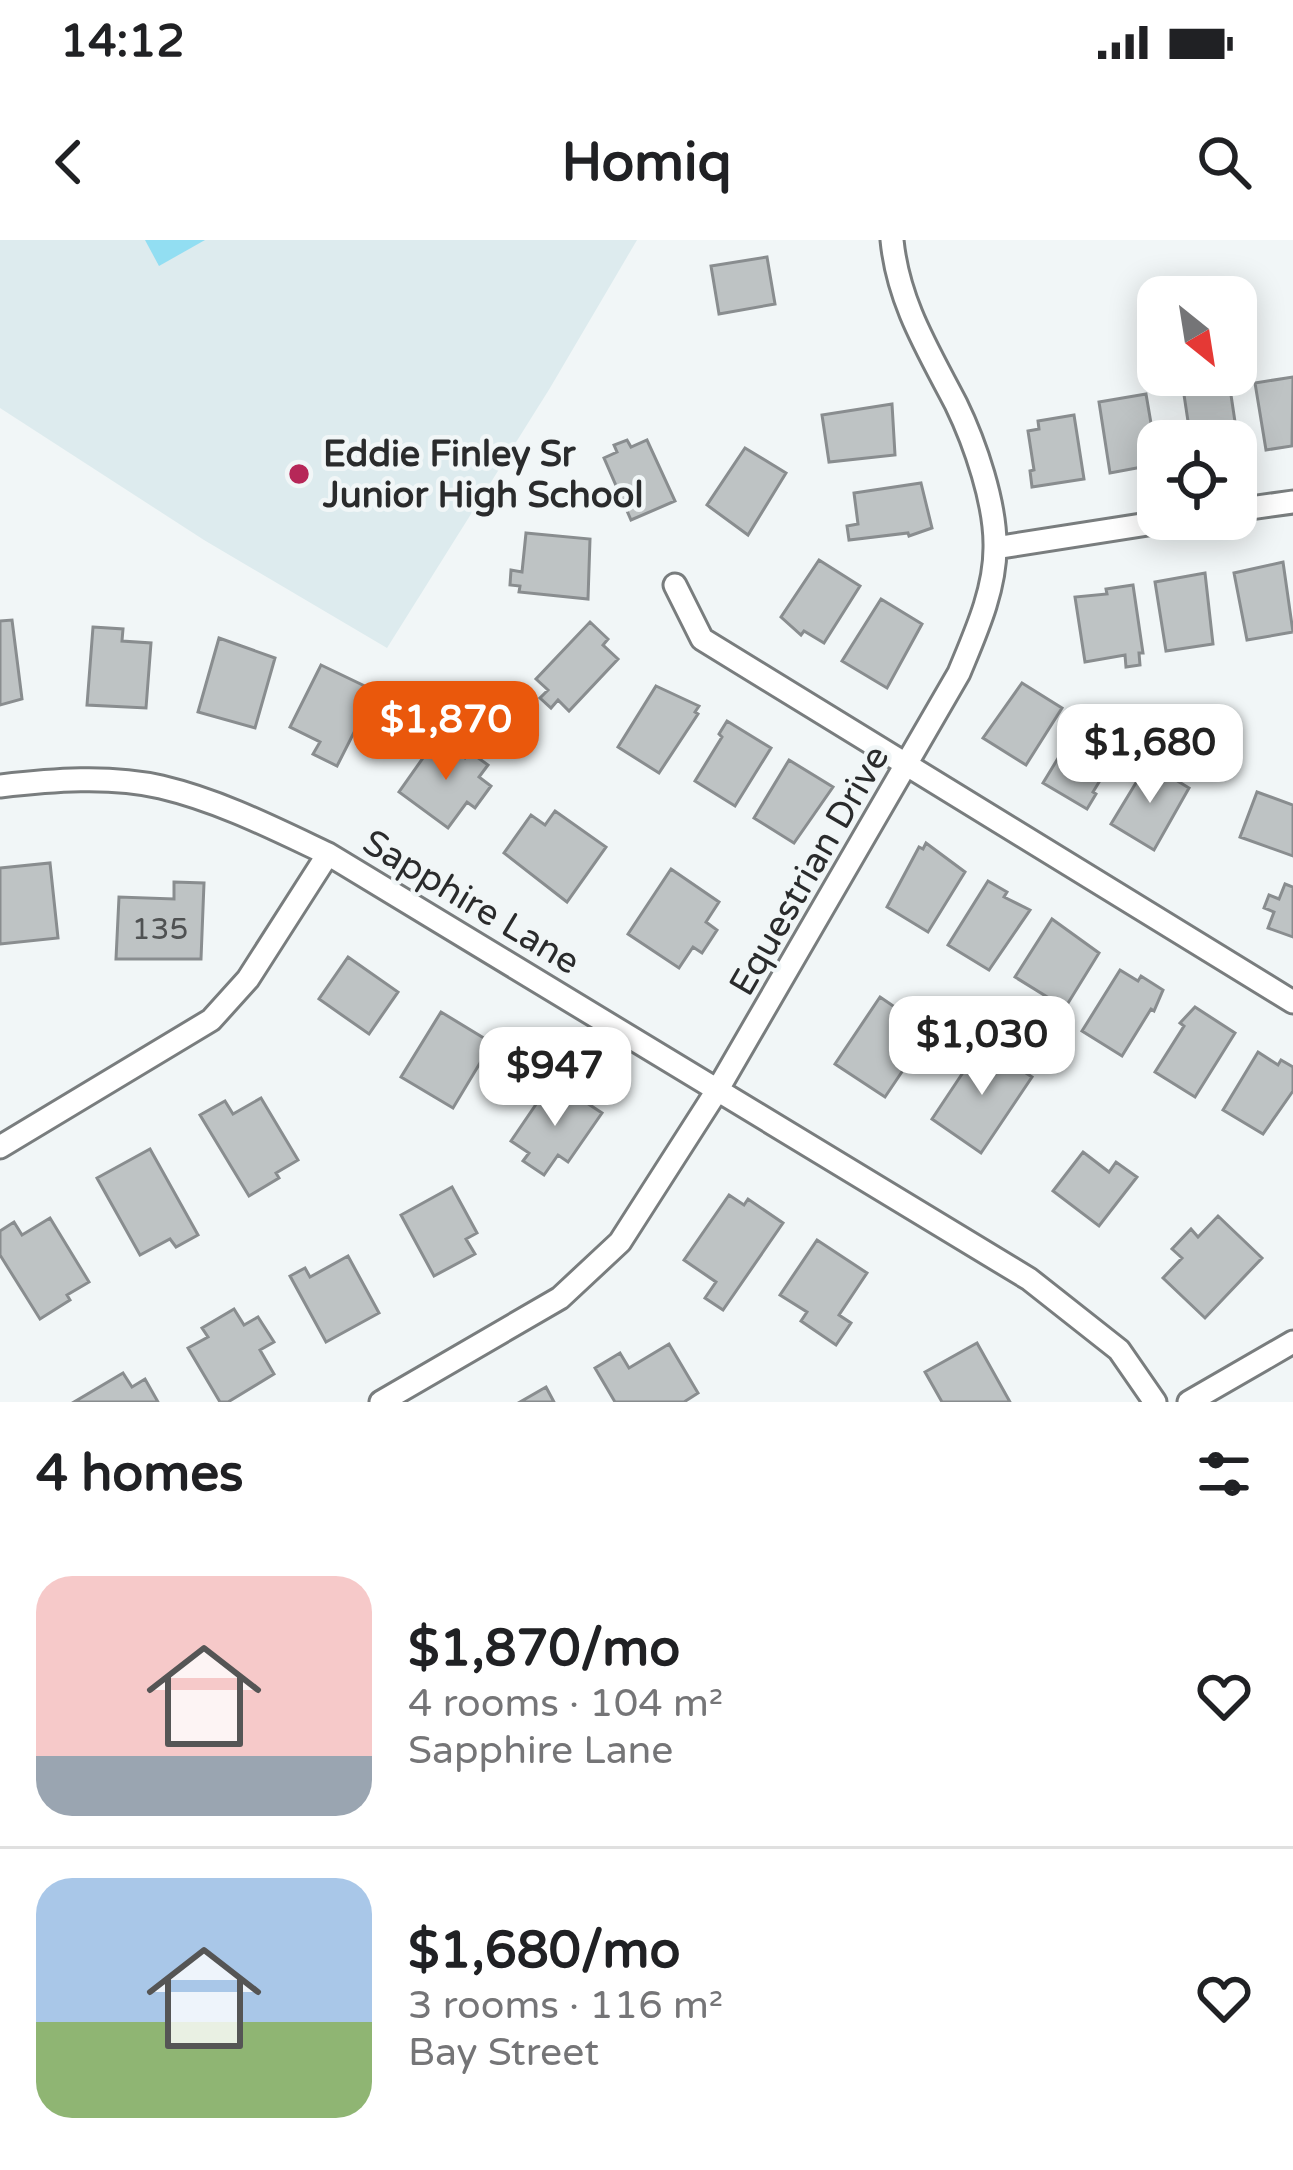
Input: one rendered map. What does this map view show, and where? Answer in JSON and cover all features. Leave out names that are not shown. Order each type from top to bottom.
[{"type":"street","name":"Equestrian Drive","points":[[381,1402],[560,1298],[620,1242],[718,1089],[959,673],[984,613],[995,548],[981,467],[957,408],[916,331],[895,268],[892,240]]},
{"type":"street","points":[[1257,507],[1293,502]]},
{"type":"street","points":[[995,548],[1137,526]]},
{"type":"street","points":[[675,585],[702,639],[1293,1002]]},
{"type":"street","name":"Sapphire Lane","points":[[0,786],[56,780],[157,786],[236,810],[328,854],[1029,1279],[1119,1350],[1155,1402]]},
{"type":"street","points":[[0,1147],[211,1020],[248,979],[328,854]]},
{"type":"street","points":[[1189,1402],[1293,1342]]},
{"type":"shaded area","name":"Eddie Finley Sr Junior High School","points":[[0,240],[637,240],[387,648],[204,540],[0,408]]},
{"type":"shaded area","points":[[145,240],[205,240],[159,266]]},
{"type":"building","points":[[767,257],[775,304],[719,314],[711,266]]},
{"type":"building","points":[[1293,377],[1292,446],[1266,450],[1257,383]]},
{"type":"building","points":[[1146,396],[1150,420],[1137,420],[1137,468],[1110,473],[1099,402]]},
{"type":"building","points":[[1184,396],[1231,396],[1235,420],[1188,420]]},
{"type":"building","points":[[892,404],[895,455],[829,462],[822,415]]},
{"type":"building","points":[[1074,415],[1084,479],[1032,487],[1028,431],[1039,429],[1038,421]]},
{"type":"building","points":[[627,440],[631,447],[647,440],[675,501],[631,520],[604,458],[617,452],[614,445]]},
{"type":"building","points":[[745,448],[786,473],[748,535],[707,505]]},
{"type":"building","points":[[921,483],[932,528],[909,536],[849,540],[847,526],[858,524],[854,493]]},
{"type":"building","points":[[526,533],[590,539],[588,599],[519,592],[520,586],[510,585],[511,570],[522,572]]},
{"type":"building","points":[[819,560],[860,586],[824,643],[804,631],[801,635],[781,617]]},
{"type":"building","points":[[1283,562],[1293,632],[1247,640],[1234,573]]},
{"type":"building","points":[[1205,573],[1213,644],[1166,651],[1155,582]]},
{"type":"building","points":[[1133,585],[1143,653],[1139,653],[1140,665],[1126,667],[1125,655],[1085,662],[1075,597]]},
{"type":"building","points":[[881,599],[922,624],[887,688],[842,661]]},
{"type":"building","points":[[12,620],[22,699],[0,705],[0,621]]},
{"type":"building","points":[[590,622],[608,639],[603,645],[618,659],[569,711],[558,700],[551,708],[540,698],[548,690],[536,679]]},
{"type":"building","points":[[93,627],[123,629],[122,641],[151,643],[146,708],[87,705]]},
{"type":"building","points":[[219,638],[275,658],[255,728],[198,712]]},
{"type":"building","points":[[321,665],[375,691],[337,766],[313,754],[320,742],[290,727]]},
{"type":"building","points":[[1022,683],[1062,708],[1026,765],[983,738]]},
{"type":"building","points":[[656,686],[699,706],[659,773],[618,747]]},
{"type":"building","points":[[727,721],[771,748],[735,806],[695,781]]},
{"type":"building","points":[[1080,722],[1121,746],[1087,809],[1043,783]]},
{"type":"building","points":[[437,738],[465,758],[470,752],[488,765],[479,777],[491,786],[475,808],[467,802],[448,828],[399,792]]},
{"type":"building","points":[[789,760],[833,787],[794,843],[754,818]]},
{"type":"building","points":[[1148,763],[1189,788],[1154,850],[1111,824]]},
{"type":"building","points":[[1257,792],[1293,805],[1293,856],[1240,837]]},
{"type":"building","points":[[555,811],[606,847],[567,902],[504,853],[531,815],[545,825]]},
{"type":"building","points":[[926,843],[965,872],[928,932],[887,907],[919,847],[923,849]]},
{"type":"building","points":[[50,863],[58,938],[0,944],[0,868]]},
{"type":"building","points":[[671,869],[719,902],[706,922],[717,930],[702,953],[693,947],[679,968],[628,934]]},
{"type":"building","points":[[988,881],[1007,892],[1004,897],[1030,910],[989,970],[948,945]]},
{"type":"building","points":[[174,882],[204,883],[201,959],[116,959],[119,897],[174,899]]},
{"type":"building","points":[[1285,884],[1293,887],[1293,937],[1268,928],[1274,912],[1264,908],[1269,895],[1279,899]]},
{"type":"building","points":[[1052,919],[1099,953],[1065,1008],[1015,977]]},
{"type":"building","points":[[348,957],[398,992],[369,1034],[319,999]]},
{"type":"building","points":[[1120,970],[1163,990],[1122,1056],[1082,1031]]},
{"type":"building","points":[[880,997],[908,1016],[904,1021],[926,1036],[885,1097],[835,1064]]},
{"type":"building","points":[[1195,1007],[1235,1033],[1195,1097],[1155,1072],[1184,1026],[1180,1023]]},
{"type":"building","points":[[441,1012],[492,1043],[453,1108],[401,1077]]},
{"type":"building","points":[[982,1044],[1032,1077],[981,1153],[932,1119]]},
{"type":"building","points":[[1258,1052],[1278,1065],[1281,1060],[1293,1067],[1293,1091],[1263,1134],[1223,1110]]},
{"type":"building","points":[[561,1086],[602,1113],[568,1162],[558,1155],[544,1175],[523,1161],[529,1153],[511,1141],[541,1097],[550,1103]]},
{"type":"building","points":[[261,1098],[298,1160],[249,1196],[200,1115],[225,1101],[233,1114]]},
{"type":"building","points":[[150,1149],[198,1235],[176,1247],[170,1239],[140,1255],[97,1178]]},
{"type":"building","points":[[1083,1152],[1109,1172],[1116,1162],[1137,1177],[1099,1226],[1053,1191]]},
{"type":"building","points":[[452,1187],[477,1233],[466,1239],[475,1254],[434,1276],[401,1215]]},
{"type":"building","points":[[729,1195],[744,1205],[748,1199],[783,1223],[723,1310],[705,1298],[716,1282],[684,1260]]},
{"type":"building","points":[[1218,1216],[1262,1258],[1205,1318],[1163,1278],[1182,1258],[1172,1249],[1191,1229],[1198,1237]]},
{"type":"building","points":[[50,1218],[89,1282],[40,1319],[0,1255],[0,1231],[14,1222],[22,1235]]},
{"type":"building","points":[[817,1240],[867,1273],[839,1315],[851,1323],[836,1345],[801,1321],[807,1312],[780,1295]]},
{"type":"building","points":[[348,1256],[379,1313],[326,1342],[290,1276],[305,1268],[310,1277]]},
{"type":"building","points":[[234,1309],[244,1325],[258,1317],[274,1342],[260,1350],[274,1374],[228,1402],[220,1402],[188,1348],[208,1337],[202,1328]]},
{"type":"building","points":[[977,1343],[1010,1402],[942,1402],[925,1372]]},
{"type":"building","points":[[669,1344],[698,1393],[684,1402],[615,1402],[595,1368],[620,1353],[629,1368]]},
{"type":"building","points":[[123,1373],[132,1387],[145,1379],[158,1402],[74,1402]]},
{"type":"building","points":[[546,1387],[554,1402],[520,1402]]},
{"type":"place","name":"Eddie Finley Sr Junior High School","points":[[299,474]]}]
